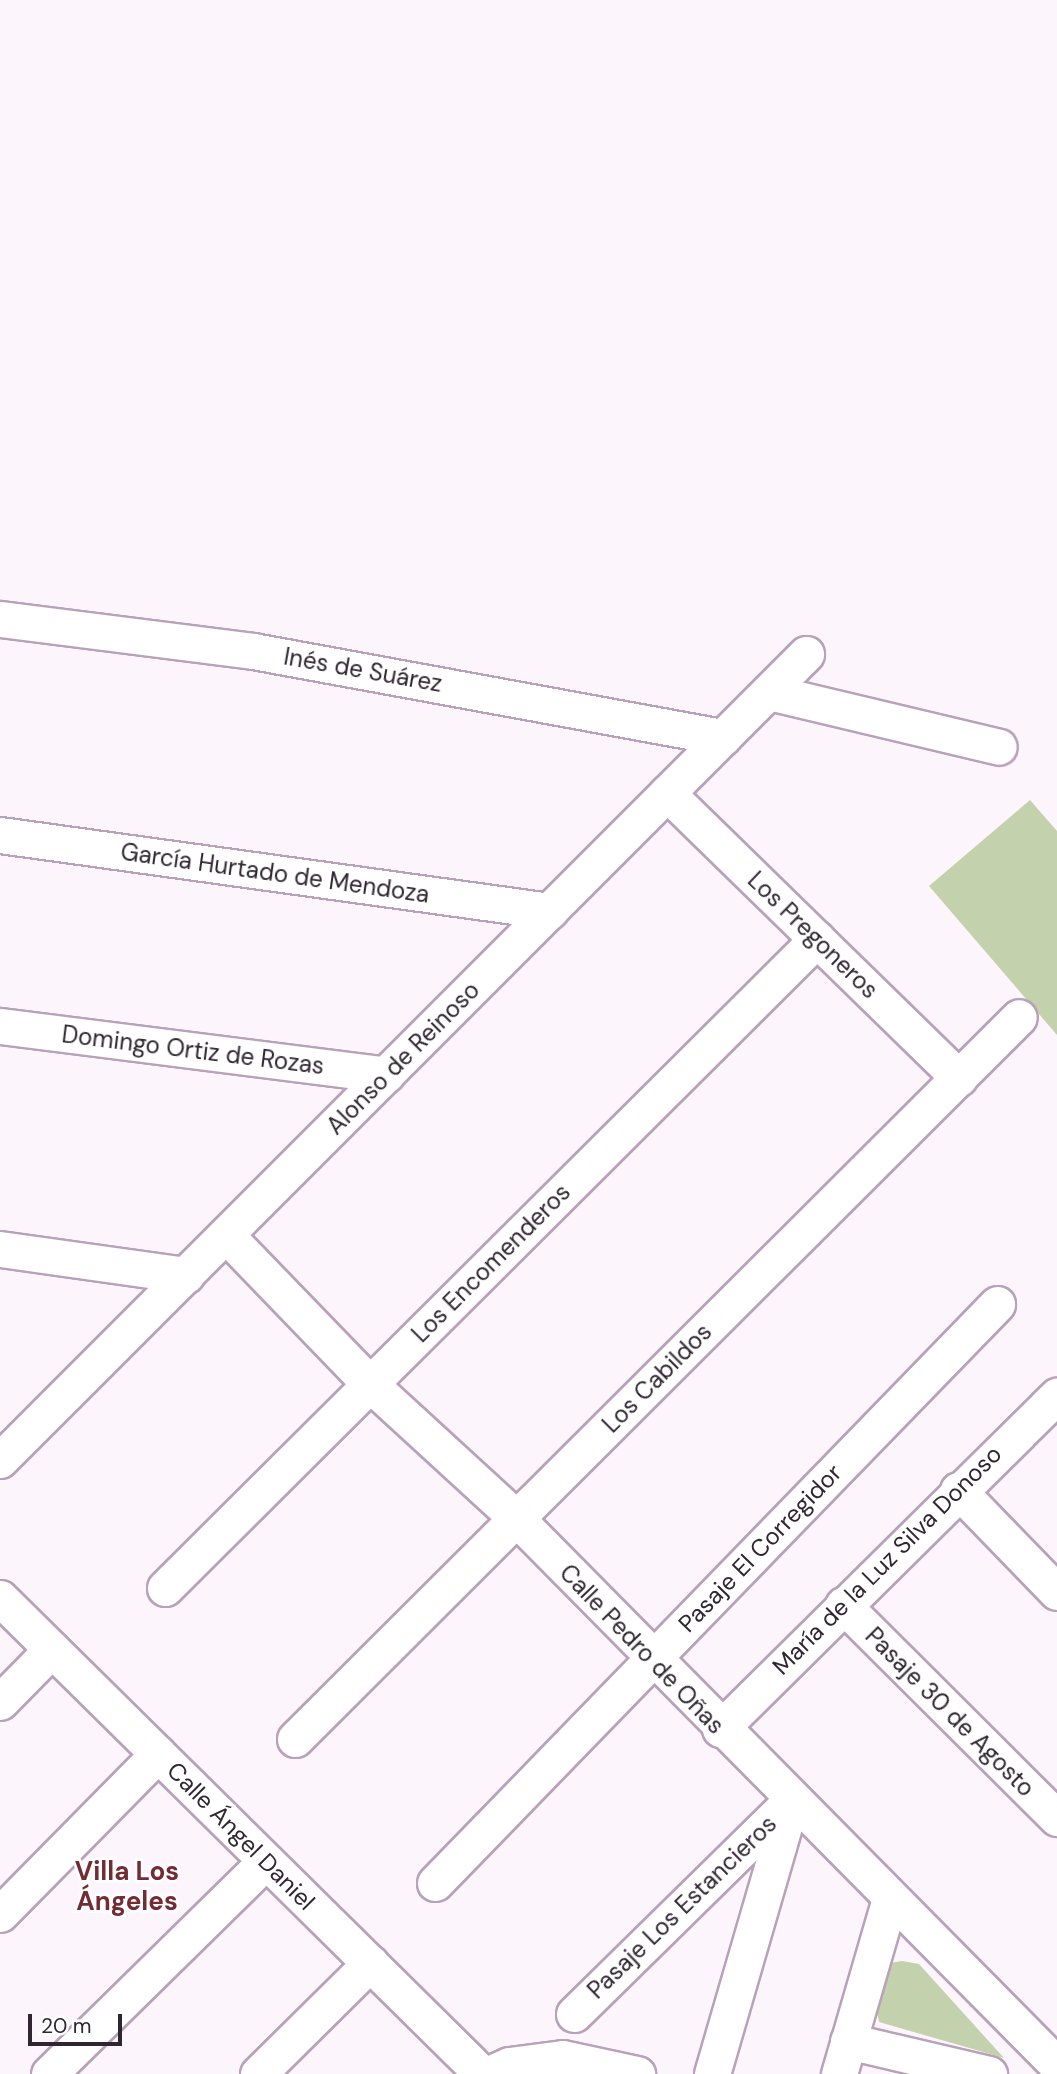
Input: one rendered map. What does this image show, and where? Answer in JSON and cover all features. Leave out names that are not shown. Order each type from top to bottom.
[{"type":"street","name":"Inés de Suárez","points":[[0,619],[253,651],[723,737]]},
{"type":"street","name":"Alonso de Reinoso","points":[[0,1460],[806,654]]},
{"type":"street","points":[[769,692],[999,747]]},
{"type":"street","name":"Los Pregoneros","points":[[667,793],[959,1077]]},
{"type":"street","name":"García Hurtado de Mendoza","points":[[0,835],[550,911]]},
{"type":"street","name":"Los Encomenderos","points":[[165,1588],[817,939]]},
{"type":"street","name":"Los Cabildos","points":[[295,1739],[1019,1017]]},
{"type":"street","name":"Domingo Ortiz de Rozas","points":[[0,1026],[386,1074]]},
{"type":"street","name":"Calle Pedro de Oñas","points":[[226,1235],[370,1384],[516,1518],[651,1660],[1057,2065]]},
{"type":"street","points":[[0,1249],[186,1275]]},
{"type":"street","name":"Pasaje El Corregidor","points":[[435,1882],[997,1304]]},
{"type":"street","name":"María de la Luz Silva Donoso","points":[[720,1729],[958,1490],[1057,1395]]},
{"type":"street","points":[[958,1490],[1057,1592]]},
{"type":"street","name":"Calle Ángel Daniel","points":[[0,1598],[482,2074]]},
{"type":"street","name":"Pasaje 30 de Agosto","points":[[843,1605],[1057,1818]]},
{"type":"street","points":[[0,1702],[52,1649]]},
{"type":"street","points":[[0,1914],[158,1754]]},
{"type":"street","points":[[712,2074],[791,1801]]},
{"type":"street","name":"Pasaje Los Estancieros","points":[[574,2014],[791,1801]]},
{"type":"street","points":[[49,2074],[266,1861]]},
{"type":"street","points":[[839,2074],[890,1899]]},
{"type":"street","points":[[258,2074],[370,1963]]},
{"type":"street","points":[[848,2041],[989,2074]]},
{"type":"street","points":[[489,2074],[509,2065],[563,2058],[637,2074]]},
{"type":"green space","points":[[1030,800],[1057,831],[1057,1035],[929,886]]},
{"type":"green space","points":[[902,1961],[919,1964],[1004,2058],[879,2022],[876,2007],[890,1963]]},
{"type":"district","name":"Villa Los Ángeles","points":[[127,1887]]}]
